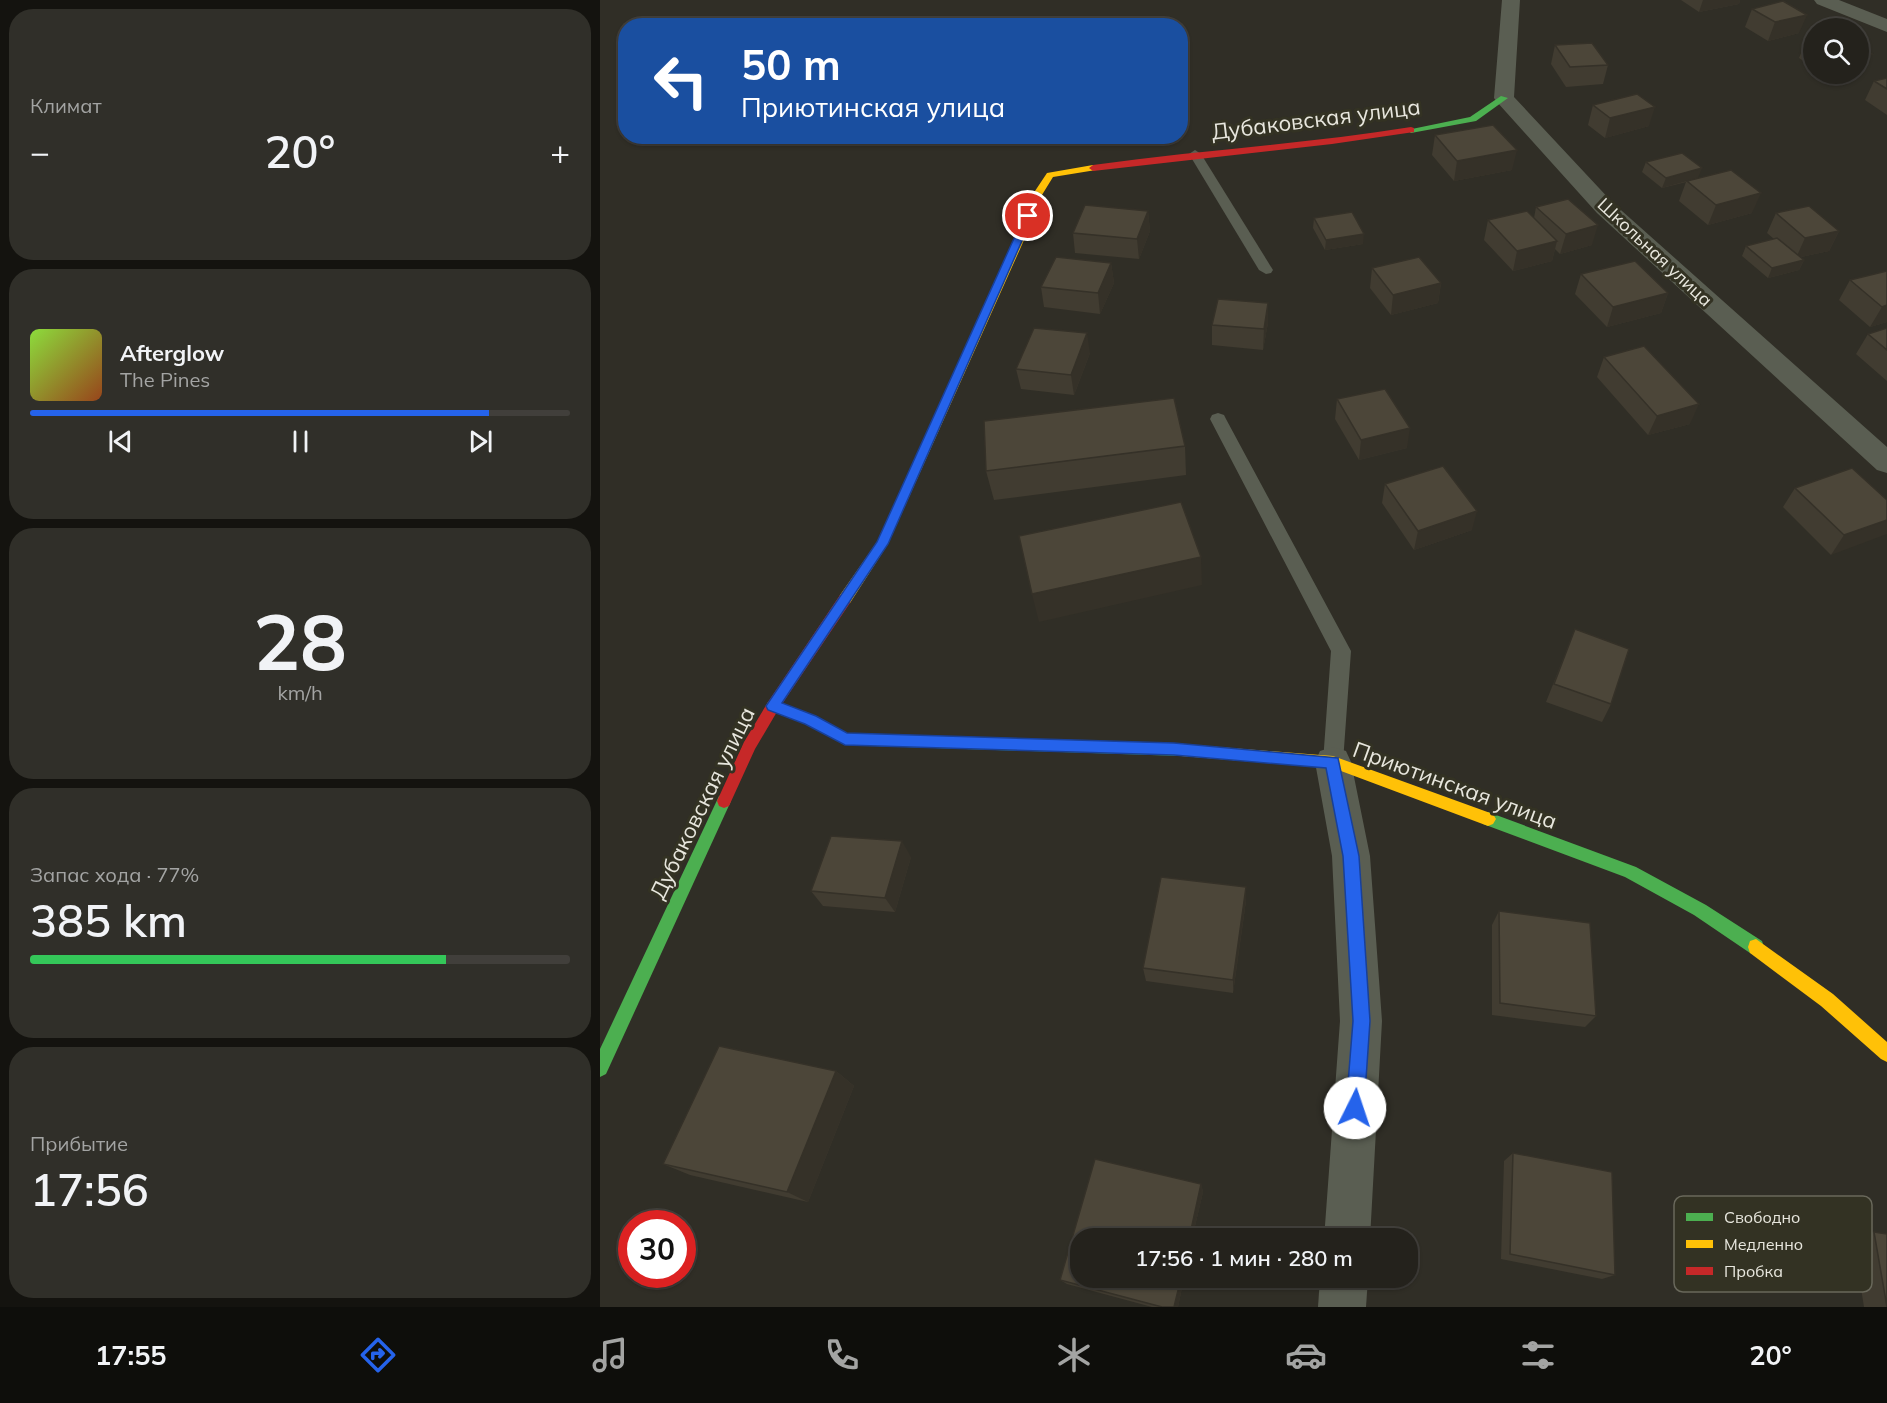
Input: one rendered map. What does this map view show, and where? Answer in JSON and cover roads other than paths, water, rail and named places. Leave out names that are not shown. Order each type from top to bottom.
[{"type":"street","points":[[1504,99],[1511,0]]},
{"type":"street","points":[[1823,0],[1887,26]]},
{"type":"street","name":"Дубаковская улица","points":[[600,1068],[749,746],[773,706],[882,544],[1024,229],[1032,203],[1050,175],[1108,164],[1195,154],[1349,141],[1473,119],[1504,99]]},
{"type":"street","name":"Школьная улица","points":[[1504,99],[1605,208],[1887,464]]},
{"type":"street","name":"Приютинская улица","points":[[773,706],[810,720],[845,739],[1174,749],[1333,762],[1630,872],[1674,894],[1728,925],[1788,968],[1887,1053]]},
{"type":"street","points":[[1333,762],[1351,856],[1361,1021],[1348,1228]]},
{"type":"street","points":[[1342,1307],[1343,1288]]},
{"type":"lane","points":[[1195,154],[1266,270]]},
{"type":"lane","points":[[1218,419],[1341,651],[1333,762]]}]
